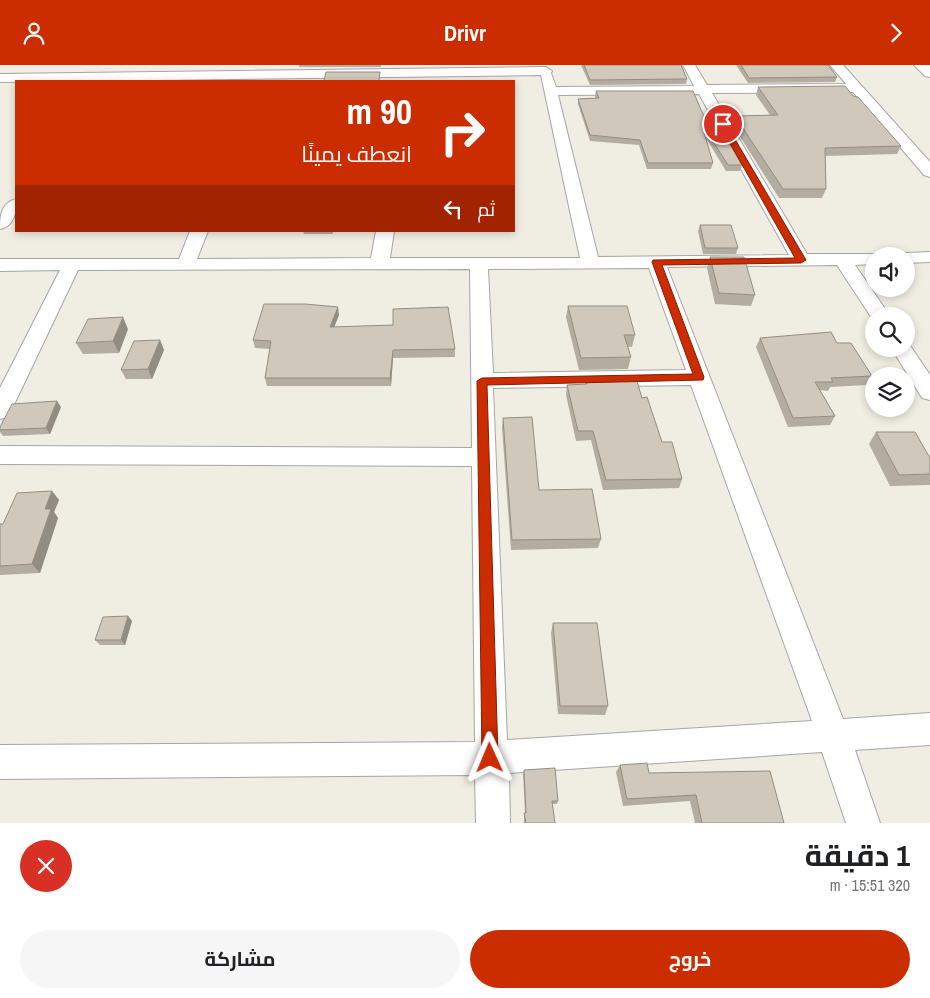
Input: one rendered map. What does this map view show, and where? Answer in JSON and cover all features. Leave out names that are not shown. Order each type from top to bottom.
[{"type":"street","points":[[120,79],[129,65]]},
{"type":"street","points":[[689,65],[801,260]]},
{"type":"street","points":[[836,65],[930,172]]},
{"type":"street","points":[[921,65],[930,73]]},
{"type":"street","points":[[0,78],[120,79],[261,74],[412,73],[545,68],[590,263]]},
{"type":"street","points":[[550,91],[856,88]]},
{"type":"street","points":[[0,224],[15,206]]},
{"type":"street","points":[[186,265],[199,232]]},
{"type":"street","points":[[380,262],[386,232]]},
{"type":"street","points":[[915,258],[930,257]]},
{"type":"street","points":[[0,265],[380,262],[590,263],[865,259]]},
{"type":"street","points":[[843,260],[874,307]]},
{"type":"street","points":[[479,262],[493,823]]},
{"type":"street","points":[[656,262],[833,735],[864,823]]},
{"type":"street","points":[[0,411],[72,264]]},
{"type":"street","points":[[907,357],[930,392]]},
{"type":"street","points":[[482,381],[699,377]]},
{"type":"street","points":[[0,455],[484,457]]},
{"type":"street","points":[[0,762],[490,758],[930,729]]},
{"type":"building","points":[[584,65],[681,65],[687,79],[590,80]]},
{"type":"building","points":[[741,65],[828,65],[837,77],[749,78]]},
{"type":"building","points":[[326,72],[380,72],[379,80],[324,80]]},
{"type":"building","points":[[845,86],[853,96],[858,97],[901,146],[825,148],[826,189],[783,189],[735,116],[778,115],[758,87]]},
{"type":"building","points":[[596,91],[693,91],[705,119],[715,119],[742,165],[728,165],[705,129],[703,129],[713,163],[648,163],[640,140],[590,135],[578,99],[599,98]]},
{"type":"building","points":[[700,225],[731,225],[738,248],[705,248]]},
{"type":"building","points":[[710,257],[744,257],[755,295],[719,293]]},
{"type":"building","points":[[264,304],[305,304],[338,307],[330,327],[393,325],[393,309],[448,307],[455,349],[393,350],[390,378],[265,378],[271,341],[253,340]]},
{"type":"building","points":[[568,306],[627,306],[635,335],[624,335],[631,357],[581,358]]},
{"type":"building","points":[[123,317],[113,341],[76,343],[88,319]]},
{"type":"building","points":[[831,332],[837,343],[851,343],[866,367],[865,376],[831,378],[833,382],[815,382],[835,416],[793,418],[760,338]]},
{"type":"building","points":[[160,340],[148,369],[121,370],[134,341]]},
{"type":"building","points":[[636,378],[642,398],[647,397],[662,442],[672,442],[682,479],[606,480],[593,431],[578,431],[567,385],[587,384],[586,379]]},
{"type":"building","points":[[57,401],[46,428],[0,430],[12,404]]},
{"type":"building","points":[[532,417],[539,490],[592,489],[601,539],[512,540],[503,418]]},
{"type":"building","points":[[876,432],[915,432],[930,458],[930,474],[899,475]]},
{"type":"building","points":[[52,491],[45,509],[51,509],[32,564],[0,566],[0,524],[3,524],[17,493]]},
{"type":"building","points":[[128,616],[121,640],[95,640],[103,617]]},
{"type":"building","points":[[553,623],[597,623],[608,706],[560,706]]},
{"type":"building","points":[[647,763],[649,773],[770,771],[784,823],[702,823],[696,795],[627,799],[620,765]]},
{"type":"building","points":[[555,768],[558,801],[552,801],[555,823],[526,823],[524,813],[526,813],[524,770]]},
{"type":"route","points":[[490,758],[482,381],[699,377],[656,262],[801,260],[723,124]]}]
